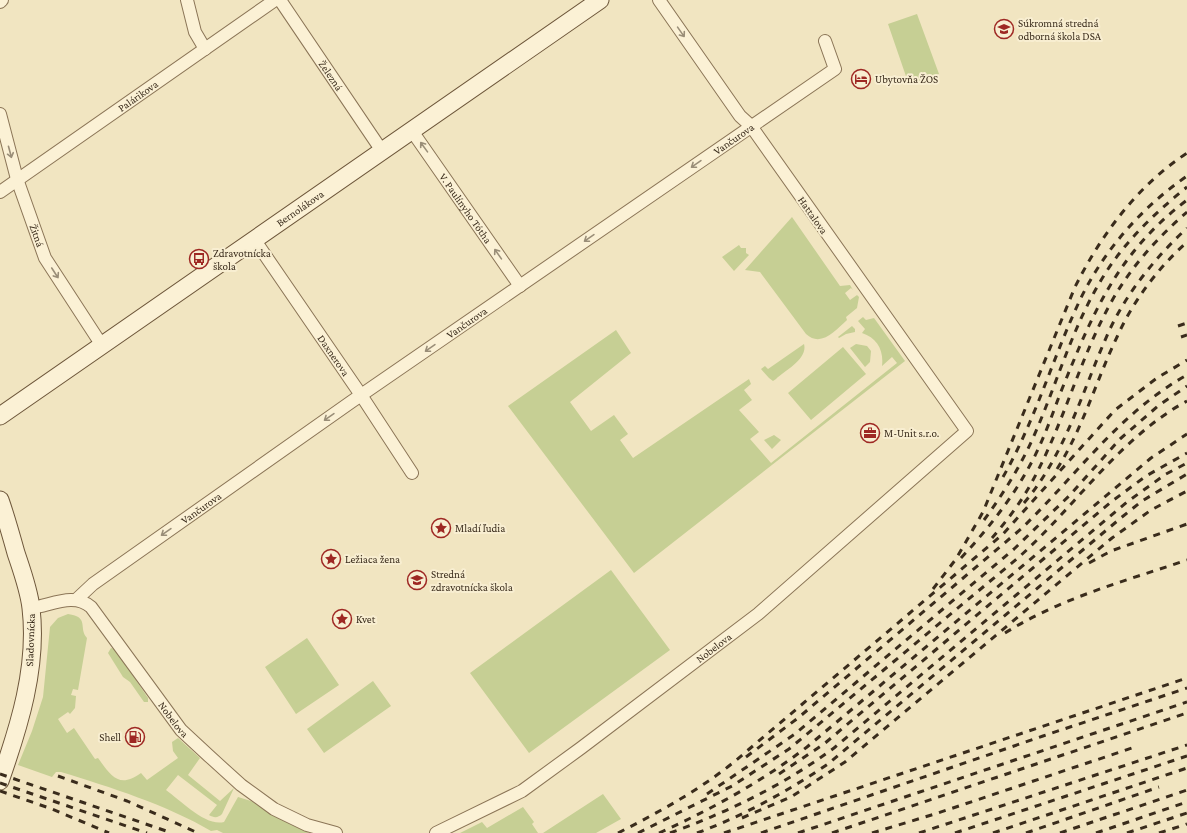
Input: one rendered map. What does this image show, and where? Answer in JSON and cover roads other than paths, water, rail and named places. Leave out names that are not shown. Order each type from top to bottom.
[{"type":"street","points":[[186,0],[195,32],[205,49]]},
{"type":"street","name":"Palárikova","points":[[0,192],[274,0]]},
{"type":"street","name":"Železná","points":[[280,0],[382,151]]},
{"type":"street","name":"Bernolákova","points":[[0,416],[101,344],[600,0]]},
{"type":"street","name":"Hattalova","points":[[659,0],[740,116],[751,126],[968,431]]},
{"type":"street","name":"Vančurova","points":[[77,599],[93,584],[361,395],[835,69],[825,41]]},
{"type":"street","name":"Žitná","points":[[0,114],[17,180],[45,258],[101,344]]},
{"type":"street","name":"V. Paulínyho Tótha","points":[[412,131],[520,286]]},
{"type":"street","name":"Daxnerova","points":[[254,239],[361,395],[412,473]]},
{"type":"street","name":"Nobelova","points":[[436,833],[522,791],[613,724],[758,614],[968,431]]},
{"type":"street","name":"Sladovnícka","points":[[0,500],[32,608],[32,649],[25,697],[0,781]]},
{"type":"street","points":[[32,608],[77,599]]},
{"type":"street","name":"Nobelova","points":[[77,599],[85,602],[91,607],[181,730],[209,756],[241,784],[274,809],[307,825],[336,833]]},
{"type":"railway","points":[[933,589],[956,559],[983,512],[1075,287],[1096,249],[1136,196],[1169,166],[1187,153]]},
{"type":"railway","points":[[1003,477],[1025,434],[1079,302],[1100,265],[1139,216],[1187,176]]},
{"type":"railway","points":[[984,520],[1011,480],[1028,449],[1042,418],[1082,316],[1103,277],[1121,251],[1141,228],[1187,187]]},
{"type":"railway","points":[[961,558],[998,514],[1034,458],[1050,422],[1083,338],[1109,288],[1124,264],[1162,221],[1187,200]]},
{"type":"railway","points":[[992,538],[1020,502],[1040,467],[1097,330],[1116,294],[1133,268],[1143,256],[1164,233],[1187,212]]},
{"type":"railway","points":[[1024,503],[1052,463],[1073,419],[1100,351],[1125,301],[1164,251],[1187,228]]},
{"type":"railway","points":[[1057,469],[1074,437],[1123,324],[1156,274],[1187,242]]},
{"type":"railway","points":[[1178,326],[1187,323]]},
{"type":"railway","points":[[1181,337],[1187,335]]},
{"type":"railway","points":[[618,833],[678,800],[720,773],[734,762],[1003,534],[1115,410],[1157,378],[1187,360]]},
{"type":"railway","points":[[746,757],[798,718],[1021,529],[1119,426],[1140,407],[1187,375]]},
{"type":"railway","points":[[707,794],[795,734],[1014,549],[1070,495],[1120,439],[1158,406],[1187,386]]},
{"type":"railway","points":[[638,833],[732,786],[789,749],[1019,557],[1040,537],[1119,453],[1163,416],[1187,401]]},
{"type":"railway","points":[[659,833],[736,794],[790,760],[1151,458],[1187,434]]},
{"type":"railway","points":[[779,774],[824,744],[1111,502],[1146,476],[1187,453]]},
{"type":"railway","points":[[670,833],[734,807],[775,786],[834,748],[1127,502],[1166,474],[1187,463]]},
{"type":"railway","points":[[697,833],[731,819],[765,802],[828,764],[1122,517],[1142,501],[1187,474]]},
{"type":"railway","points":[[742,818],[791,797],[845,762],[1112,538],[1151,510],[1187,491]]},
{"type":"railway","points":[[1089,563],[1111,551],[1187,524]]},
{"type":"railway","points":[[1005,633],[1026,621],[1071,600],[1187,560]]},
{"type":"railway","points":[[724,833],[1187,678]]},
{"type":"railway","points":[[761,833],[1187,688]]},
{"type":"railway","points":[[798,833],[1187,702]]},
{"type":"railway","points":[[832,833],[1187,713]]},
{"type":"railway","points":[[919,833],[1187,745]]},
{"type":"railway","points":[[872,833],[938,813],[1138,746]]},
{"type":"railway","points":[[955,833],[1187,756]]},
{"type":"railway","points":[[993,833],[1187,768]]},
{"type":"railway","points":[[0,774],[172,833]]},
{"type":"railway","points":[[58,776],[127,801],[198,833]]},
{"type":"railway","points":[[0,783],[147,833]]},
{"type":"railway","points":[[1026,833],[1159,787]]},
{"type":"railway","points":[[1060,833],[1187,790]]},
{"type":"railway","points":[[0,791],[52,809],[109,833]]},
{"type":"railway","points":[[1096,833],[1187,802]]},
{"type":"railway","points":[[1127,833],[1187,813]]},
{"type":"railway","points":[[1159,833],[1187,824]]},
{"type":"place","name":"Súkromná stredná odborná škola DSA","points":[[1004,29]]},
{"type":"place","name":"Ubytovňa ŽOS","points":[[861,79]]},
{"type":"place","name":"Zdravotnícka škola","points":[[199,259]]},
{"type":"place","name":"M-Unit s.r.o.","points":[[870,433]]},
{"type":"place","name":"Mladí ľudia","points":[[441,528]]},
{"type":"place","name":"Ležiaca žena","points":[[331,559]]},
{"type":"place","name":"Stredná zdravotnícka škola","points":[[417,580]]},
{"type":"place","name":"Kvet","points":[[342,619]]},
{"type":"place","name":"Shell","points":[[135,737]]}]
